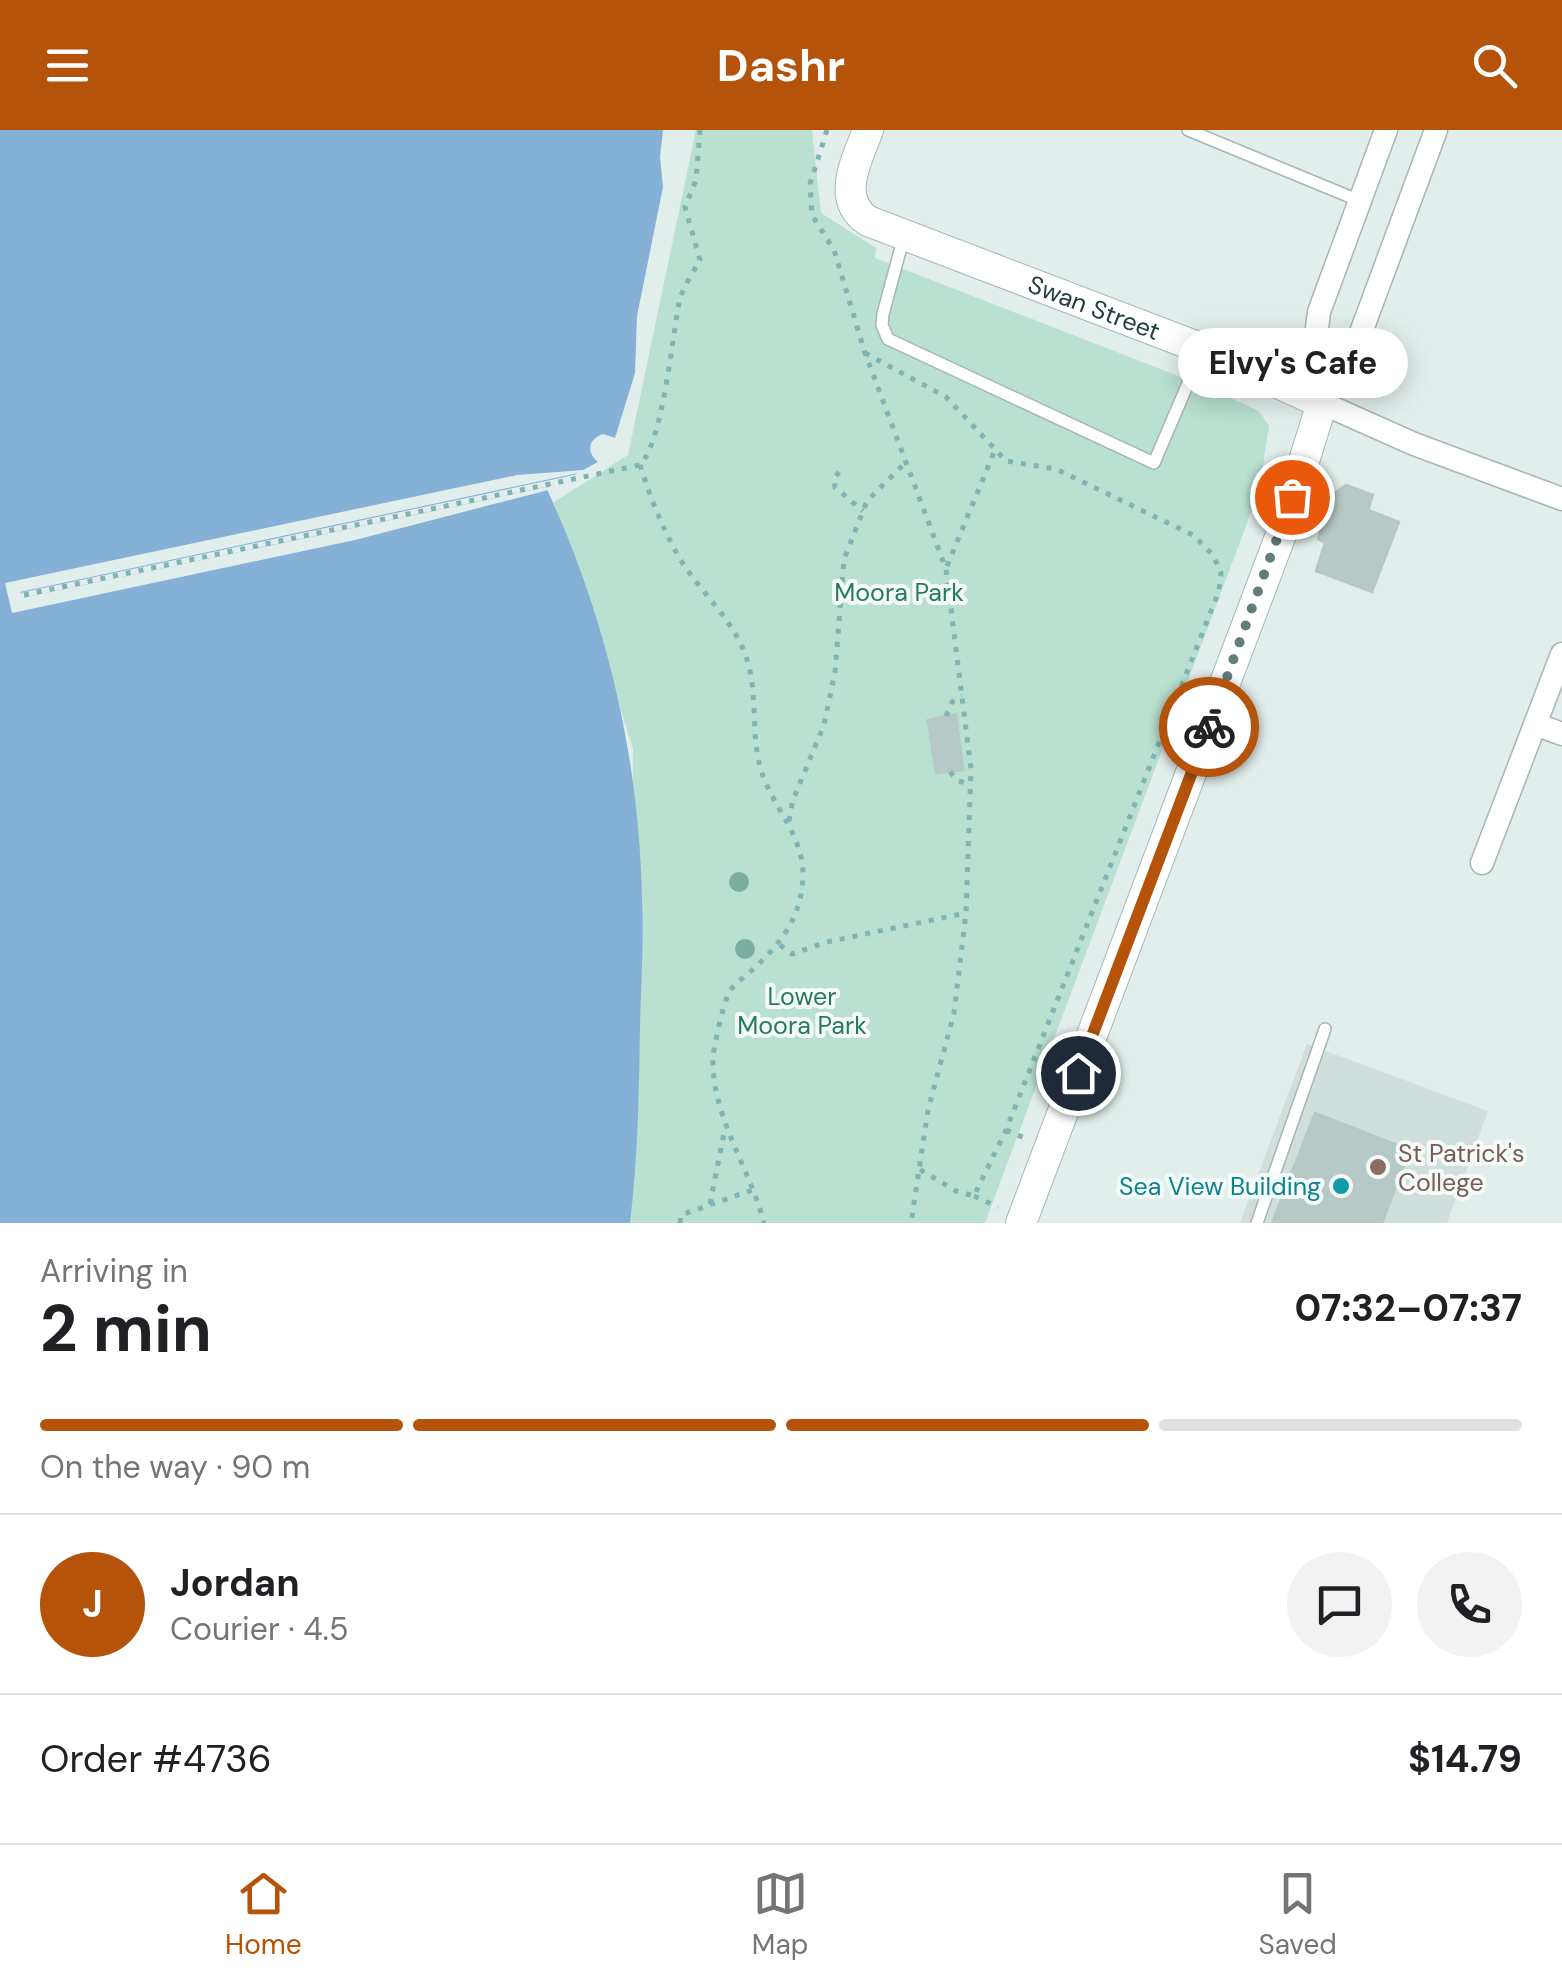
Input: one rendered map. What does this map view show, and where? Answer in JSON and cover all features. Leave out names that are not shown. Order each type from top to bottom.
[{"type":"street","name":"Swan Street","points":[[868,130],[851,180],[852,205],[868,221],[1203,349],[1414,444],[1562,499]]},
{"type":"street","points":[[1322,403],[1313,360],[1318,312],[1386,130]]},
{"type":"street","points":[[1021,1223],[1282,532],[1322,403],[1353,354],[1436,130]]},
{"type":"street","points":[[1482,863],[1562,654]]},
{"type":"street","points":[[1535,724],[1562,734]]},
{"type":"lane","points":[[1188,130],[1360,201]]},
{"type":"lane","points":[[904,235],[883,314],[882,325],[888,340],[1154,463],[1203,349]]},
{"type":"lane","points":[[1257,1223],[1325,1029]]},
{"type":"path","points":[[24,595],[640,465],[655,433],[675,339],[679,299],[700,260],[686,207],[696,180],[700,130]]},
{"type":"path","points":[[827,130],[810,184],[812,214],[834,250],[865,353],[946,569],[970,784],[966,914],[954,1013],[928,1110],[912,1223]]},
{"type":"path","points":[[865,353],[946,397],[1006,461],[1056,470],[1193,535],[1214,555],[1221,573],[1219,591],[1006,1130],[974,1196],[919,1169]]},
{"type":"path","points":[[946,569],[995,450]]},
{"type":"path","points":[[788,821],[824,725],[835,672],[844,560],[867,501],[906,462]]},
{"type":"path","points":[[640,465],[654,511],[671,542],[742,646],[752,673],[760,766],[799,847],[803,871],[800,902],[780,945],[729,992],[713,1056],[726,1126],[755,1189],[764,1223]]},
{"type":"path","points":[[839,472],[834,479],[835,487],[863,510]]},
{"type":"path","points":[[946,716],[952,702],[962,697]]},
{"type":"path","points":[[950,772],[958,781],[970,784]]},
{"type":"path","points":[[780,945],[792,954],[827,942],[966,914]]},
{"type":"path","points":[[710,1204],[726,1126]]},
{"type":"path","points":[[1006,1130],[1027,1139]]},
{"type":"path","points":[[680,1223],[681,1215],[755,1189]]},
{"type":"shaded area","name":"St Patrick's College","points":[[1307,1044],[1488,1111],[1447,1223],[1240,1223]]},
{"type":"green space","name":"Moora Park","points":[[696,130],[812,130],[821,213],[876,248],[875,258],[1204,386],[1259,411],[1269,426],[1259,491],[985,1223],[620,1223],[632,1052],[633,748],[554,502],[628,455]]},
{"type":"water","points":[[0,130],[663,130],[663,187],[637,316],[635,373],[615,438],[603,434],[592,442],[590,450],[598,462],[574,475],[20,593],[22,598],[546,487],[602,636],[634,792],[643,930],[638,1124],[630,1223],[0,1223]]},
{"type":"pier","points":[[597,469],[20,592],[22,598],[551,486],[552,489],[355,540],[12,613],[5,583],[517,475]]},
{"type":"building","points":[[1346,485],[1373,495],[1368,510],[1399,522],[1372,592],[1316,571],[1325,543],[1318,539],[1333,494]]},
{"type":"building","points":[[956,714],[963,770],[936,773],[928,720]]},
{"type":"building","name":"Sea View Building","points":[[1315,1113],[1410,1150],[1382,1223],[1272,1223]]},
{"type":"way so far","points":[[1209,727],[1292,497]]},
{"type":"place","name":"Elvy's Cafe","points":[[1292,497]]},
{"type":"place","name":"St Patrick's College","points":[[1378,1167]]},
{"type":"place","name":"Sea View Building","points":[[1341,1186]]},
{"type":"route","points":[[1078,1073],[1209,727]]},
{"type":"park label","name":"Lower Moora Park","points":[[802,1010]]}]
